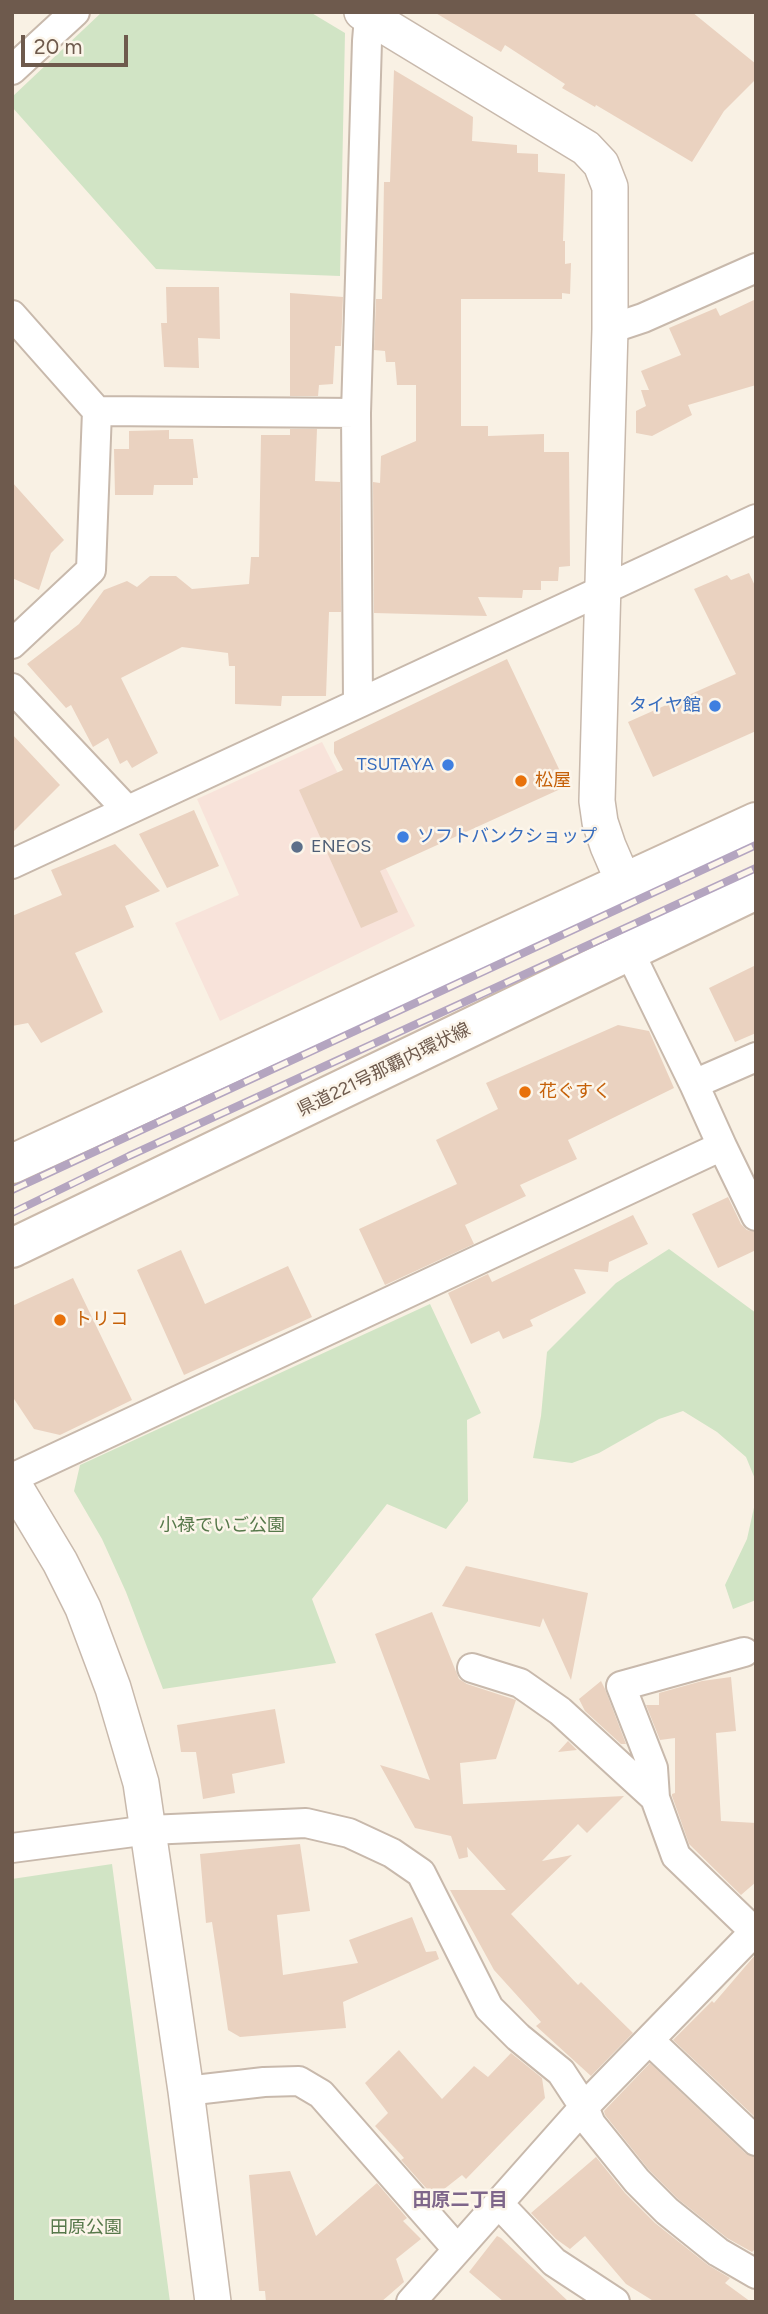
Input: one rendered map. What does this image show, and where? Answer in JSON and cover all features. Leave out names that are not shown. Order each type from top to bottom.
[{"type":"main road","points":[[12,1164],[756,822]]},
{"type":"main road","name":"県道221号那覇内環状線","points":[[12,1248],[756,890]]},
{"type":"street","points":[[12,70],[75,12]]},
{"type":"street","points":[[358,702],[356,413],[367,14],[586,148],[601,164],[610,187],[610,329],[597,801],[600,822],[624,883]]},
{"type":"street","points":[[610,329],[643,318],[756,268]]},
{"type":"street","points":[[12,315],[97,411],[91,570],[12,644]]},
{"type":"street","points":[[97,411],[356,413]]},
{"type":"street","points":[[12,864],[756,519]]},
{"type":"street","points":[[12,688],[127,810]]},
{"type":"street","points":[[629,951],[756,1216]]},
{"type":"street","points":[[694,1084],[756,1057]]},
{"type":"street","points":[[213,2302],[186,2091],[141,1783],[130,1740],[95,1638],[60,1562],[12,1480],[722,1146]]},
{"type":"street","points":[[426,2296],[457,2249],[584,2107],[755,1932],[676,1856],[656,1798],[653,1768],[621,1686],[744,1652]]},
{"type":"street","points":[[472,1668],[520,1683],[560,1711],[656,1798]]},
{"type":"street","points":[[12,1848],[149,1830],[306,1822],[349,1833],[392,1853],[421,1873],[489,2008],[518,2037],[561,2072],[584,2107],[591,2124],[637,2181],[667,2211],[718,2252],[756,2274]]},
{"type":"street","points":[[649,2040],[756,2141]]},
{"type":"street","points":[[186,2091],[299,2081],[321,2094],[457,2249]]},
{"type":"street","points":[[498,2203],[554,2262],[615,2302]]},
{"type":"shaded area","name":"ENEOS","points":[[322,742],[415,926],[220,1021],[175,923],[239,895],[197,799]]},
{"type":"green space","points":[[102,12],[310,12],[345,33],[340,276],[156,269],[12,107],[12,97]]},
{"type":"green space","points":[[669,1249],[756,1313],[756,1600],[733,1609],[725,1585],[747,1539],[755,1503],[755,1479],[746,1457],[717,1432],[683,1411],[659,1419],[599,1453],[572,1463],[533,1458],[541,1416],[547,1352],[616,1283]]},
{"type":"green space","name":"小禄でいご公園","points":[[430,1304],[481,1413],[467,1420],[468,1501],[446,1529],[387,1504],[312,1599],[336,1663],[163,1689],[126,1592],[102,1539],[74,1491],[80,1465]]},
{"type":"green space","name":"田原公園","points":[[112,1864],[170,2302],[12,2302],[12,1879]]},
{"type":"building","points":[[434,12],[692,12],[756,64],[756,79],[724,111],[692,162],[562,88],[565,84],[505,45],[501,52]]},
{"type":"building","points":[[394,70],[473,117],[472,141],[517,145],[517,153],[538,154],[538,172],[565,174],[563,241],[565,264],[571,263],[570,294],[562,293],[562,299],[461,299],[461,426],[488,426],[488,436],[544,434],[544,452],[569,452],[570,566],[559,567],[558,581],[541,581],[541,590],[523,590],[522,598],[478,597],[487,616],[374,613],[373,482],[380,483],[381,456],[416,441],[416,385],[397,385],[395,362],[386,362],[385,351],[374,350],[376,299],[382,299],[384,182],[390,182]]},
{"type":"building","points":[[166,287],[219,287],[220,339],[198,338],[199,368],[164,367],[161,323],[167,323]]},
{"type":"building","points":[[290,293],[343,297],[341,346],[335,346],[333,384],[319,385],[318,396],[290,396]]},
{"type":"building","points":[[756,299],[756,385],[688,405],[692,415],[652,436],[636,433],[636,411],[646,406],[641,390],[649,390],[641,371],[681,355],[669,328],[716,308],[720,316]]},
{"type":"building","points":[[290,429],[317,429],[315,481],[340,482],[341,612],[329,612],[326,696],[282,696],[281,706],[235,704],[235,666],[229,666],[228,653],[182,647],[121,678],[158,753],[132,768],[127,760],[120,764],[108,738],[93,747],[71,705],[66,708],[27,664],[79,624],[104,590],[127,581],[137,587],[150,576],[176,576],[192,589],[249,584],[251,557],[259,557],[261,435],[290,435]]},
{"type":"building","points":[[169,430],[169,439],[193,439],[198,478],[193,478],[193,485],[154,485],[153,495],[115,495],[114,449],[129,449],[129,431]]},
{"type":"building","points":[[12,482],[64,540],[51,553],[39,590],[12,578]]},
{"type":"building","points":[[749,573],[756,588],[756,731],[653,777],[628,722],[736,674],[694,589],[727,575],[731,580]]},
{"type":"building","name":"TSUTAYA","points":[[507,659],[567,786],[380,871],[398,912],[361,928],[299,790],[343,770],[334,753],[334,742]]},
{"type":"building","points":[[12,734],[60,785],[12,833]]},
{"type":"building","points":[[194,810],[219,866],[167,888],[139,834]]},
{"type":"building","points":[[115,844],[160,891],[125,906],[134,927],[75,953],[103,1012],[41,1043],[28,1023],[12,1026],[12,916],[62,895],[51,870]]},
{"type":"building","points":[[756,965],[756,1033],[735,1042],[709,988]]},
{"type":"building","points":[[618,1025],[649,1031],[674,1088],[568,1140],[577,1159],[520,1185],[526,1196],[465,1225],[474,1244],[385,1285],[359,1229],[457,1184],[436,1140],[498,1109],[486,1083]]},
{"type":"building","points":[[728,1197],[741,1224],[747,1230],[756,1232],[756,1250],[718,1268],[692,1214]]},
{"type":"building","points":[[633,1215],[648,1244],[609,1262],[608,1272],[574,1269],[586,1293],[530,1320],[533,1326],[503,1339],[499,1331],[471,1344],[448,1293],[488,1274],[492,1282]]},
{"type":"building","points":[[181,1250],[205,1304],[288,1266],[312,1317],[184,1375],[137,1270]]},
{"type":"building","points":[[73,1278],[132,1400],[60,1435],[34,1429],[12,1396],[12,1306]]},
{"type":"building","points":[[466,1566],[588,1593],[571,1680],[543,1618],[540,1627],[442,1606]]},
{"type":"building","points":[[432,1612],[459,1679],[516,1700],[496,1759],[460,1763],[463,1804],[624,1796],[587,1833],[578,1824],[542,1861],[572,1855],[511,1914],[578,1985],[581,1982],[633,2033],[591,2076],[536,2026],[541,2022],[494,1970],[450,1890],[506,1890],[467,1847],[468,1857],[459,1859],[451,1836],[415,1828],[380,1765],[430,1780],[375,1634]]},
{"type":"building","points":[[731,1677],[736,1731],[716,1733],[721,1821],[756,1823],[756,1882],[741,1895],[689,1844],[672,1796],[675,1793],[675,1738],[660,1740],[646,1705],[659,1705],[659,1693],[702,1681]]},
{"type":"building","points":[[601,1681],[626,1744],[621,1744],[585,1711],[579,1699]]},
{"type":"building","points":[[275,1709],[285,1763],[232,1774],[235,1793],[203,1799],[196,1752],[181,1752],[177,1725]]},
{"type":"building","points":[[568,1741],[577,1750],[558,1752]]},
{"type":"building","points":[[300,1844],[310,1911],[277,1915],[283,1975],[358,1963],[349,1940],[412,1917],[426,1952],[436,1951],[439,1959],[343,2002],[346,2028],[240,2037],[228,2030],[212,1922],[206,1923],[200,1854]]},
{"type":"building","points":[[756,1954],[756,2118],[673,2040],[712,2001],[714,2003]]},
{"type":"building","points":[[399,2050],[442,2099],[474,2066],[488,2077],[511,2053],[542,2078],[545,2098],[466,2179],[462,2175],[434,2197],[375,2126],[388,2113],[365,2083]]},
{"type":"building","points":[[650,2063],[745,2153],[756,2157],[756,2248],[752,2252],[727,2238],[678,2199],[649,2170],[605,2115],[604,2111]]},
{"type":"building","points":[[596,2157],[625,2193],[655,2223],[708,2265],[730,2278],[725,2283],[751,2302],[655,2302],[626,2284],[585,2236],[570,2249],[556,2239],[531,2213]]},
{"type":"building","points":[[290,2171],[316,2236],[377,2183],[407,2218],[403,2221],[421,2239],[396,2259],[404,2282],[381,2302],[266,2302],[265,2291],[259,2291],[249,2175]]},
{"type":"building","points":[[497,2236],[569,2302],[504,2302],[469,2272]]},
{"type":"railway","points":[[12,1190],[756,845]]},
{"type":"railway","points":[[12,1213],[129,1156],[756,868]]},
{"type":"place","name":"タイヤ館","points":[[715,706]]},
{"type":"place","name":"TSUTAYA","points":[[448,765]]},
{"type":"place","name":"松屋","points":[[521,781]]},
{"type":"place","name":"ソフトバンクショップ","points":[[403,837]]},
{"type":"place","name":"ENEOS","points":[[297,847]]},
{"type":"place","name":"花ぐすく","points":[[525,1092]]},
{"type":"place","name":"トリコ","points":[[60,1320]]},
{"type":"district","name":"田原二丁目","points":[[460,2200]]}]
